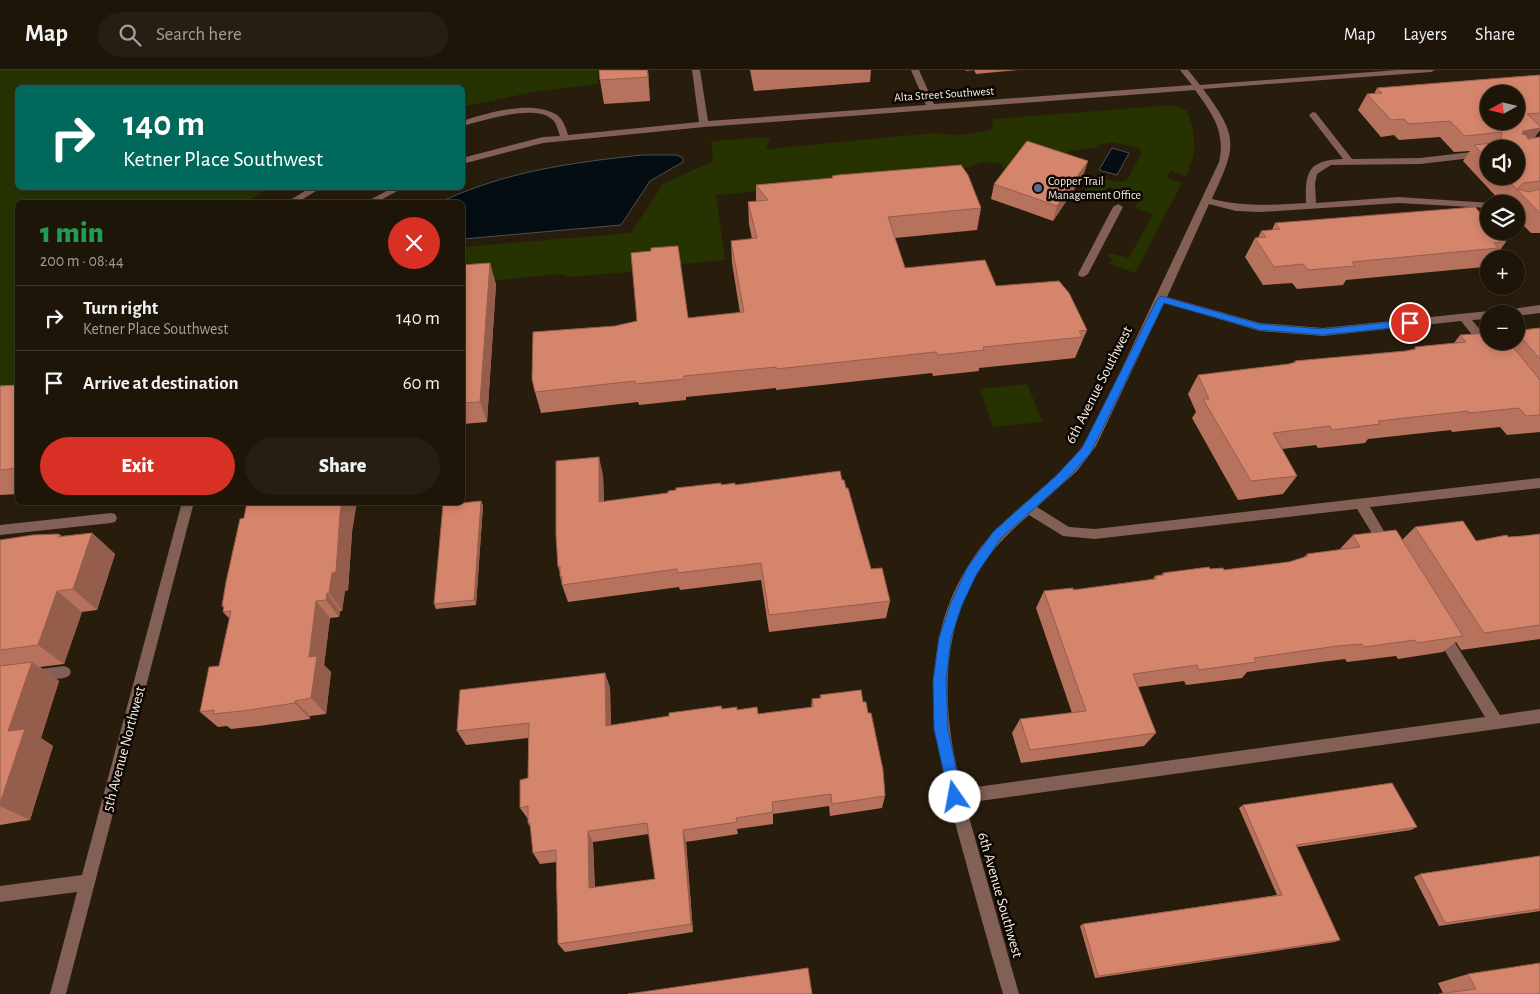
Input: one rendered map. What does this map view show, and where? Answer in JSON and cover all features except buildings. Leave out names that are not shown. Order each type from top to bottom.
[{"type":"street","points":[[696,70],[704,124]]},
{"type":"street","points":[[915,70],[931,107]]},
{"type":"street","name":"6th Avenue Southwest","points":[[1011,994],[955,797],[941,729],[940,681],[945,638],[956,605],[971,572],[997,535],[1060,479],[1086,451],[1161,300],[1224,162],[1228,145],[1212,107],[1184,70]]},
{"type":"street","name":"Alta Street Southwest","points":[[465,160],[524,144],[704,124],[1431,70]]},
{"type":"street","points":[[465,123],[533,110],[546,112],[556,118],[565,138]]},
{"type":"street","points":[[1312,115],[1348,160]]},
{"type":"street","points":[[1311,206],[1310,175],[1316,167],[1330,162],[1348,160],[1420,161],[1480,154]]},
{"type":"street","points":[[295,200],[313,190]]},
{"type":"street","points":[[375,200],[394,190]]},
{"type":"street","points":[[1207,200],[1236,208],[1261,209],[1398,200],[1480,205]]},
{"type":"street","points":[[1083,274],[1118,207]]},
{"type":"street","points":[[1161,300],[1260,327],[1323,332],[1480,316]]},
{"type":"street","points":[[1525,311],[1540,309]]},
{"type":"street","points":[[1463,318],[1493,354]]},
{"type":"street","points":[[1027,507],[1067,532],[1095,534],[1540,483]]},
{"type":"street","points":[[1361,504],[1396,560]]},
{"type":"street","name":"5th Avenue Northwest","points":[[58,994],[187,505]]},
{"type":"street","points":[[0,530],[111,518]]},
{"type":"street","points":[[1432,618],[1496,722]]},
{"type":"street","points":[[0,680],[64,672]]},
{"type":"street","points":[[955,797],[1540,716]]},
{"type":"street","points":[[0,894],[89,882]]},
{"type":"green space","points":[[0,70],[597,70],[598,84],[533,92],[465,107],[465,85],[15,85],[15,190],[265,190],[249,200],[15,200],[15,406],[0,408]]},
{"type":"green space","points":[[1173,105],[1187,111],[1194,136],[1194,151],[1190,167],[1186,176],[1171,171],[1166,177],[1182,183],[1135,273],[1110,264],[1112,259],[1107,256],[1110,253],[1129,258],[1153,214],[1135,208],[1140,196],[1108,187],[1101,196],[1084,192],[1094,176],[1118,182],[1126,181],[1142,153],[1138,148],[1112,142],[1098,145],[1098,147],[1069,151],[1063,161],[1007,172],[999,163],[982,162],[946,175],[716,195],[725,260],[646,267],[640,271],[569,277],[562,274],[465,283],[465,247],[631,233],[663,184],[713,161],[711,141],[769,137],[770,141],[765,148],[769,149],[933,133],[961,135],[991,130],[992,119]]},
{"type":"green space","points":[[1027,384],[1043,422],[993,427],[980,389]]},
{"type":"shaded area","points":[[1112,148],[1129,153],[1117,175],[1099,170]]},
{"type":"shaded area","points":[[642,155],[677,155],[683,158],[683,162],[650,181],[621,225],[465,239],[465,200],[445,200],[465,191],[515,176],[589,161]]},
{"type":"place","name":"Copper Trail Management Office","points":[[1038,188]]},
{"type":"route","points":[[955,797],[941,729],[940,681],[945,638],[956,605],[971,572],[997,535],[1060,479],[1086,451],[1161,300],[1260,327],[1323,332],[1410,323]]}]
